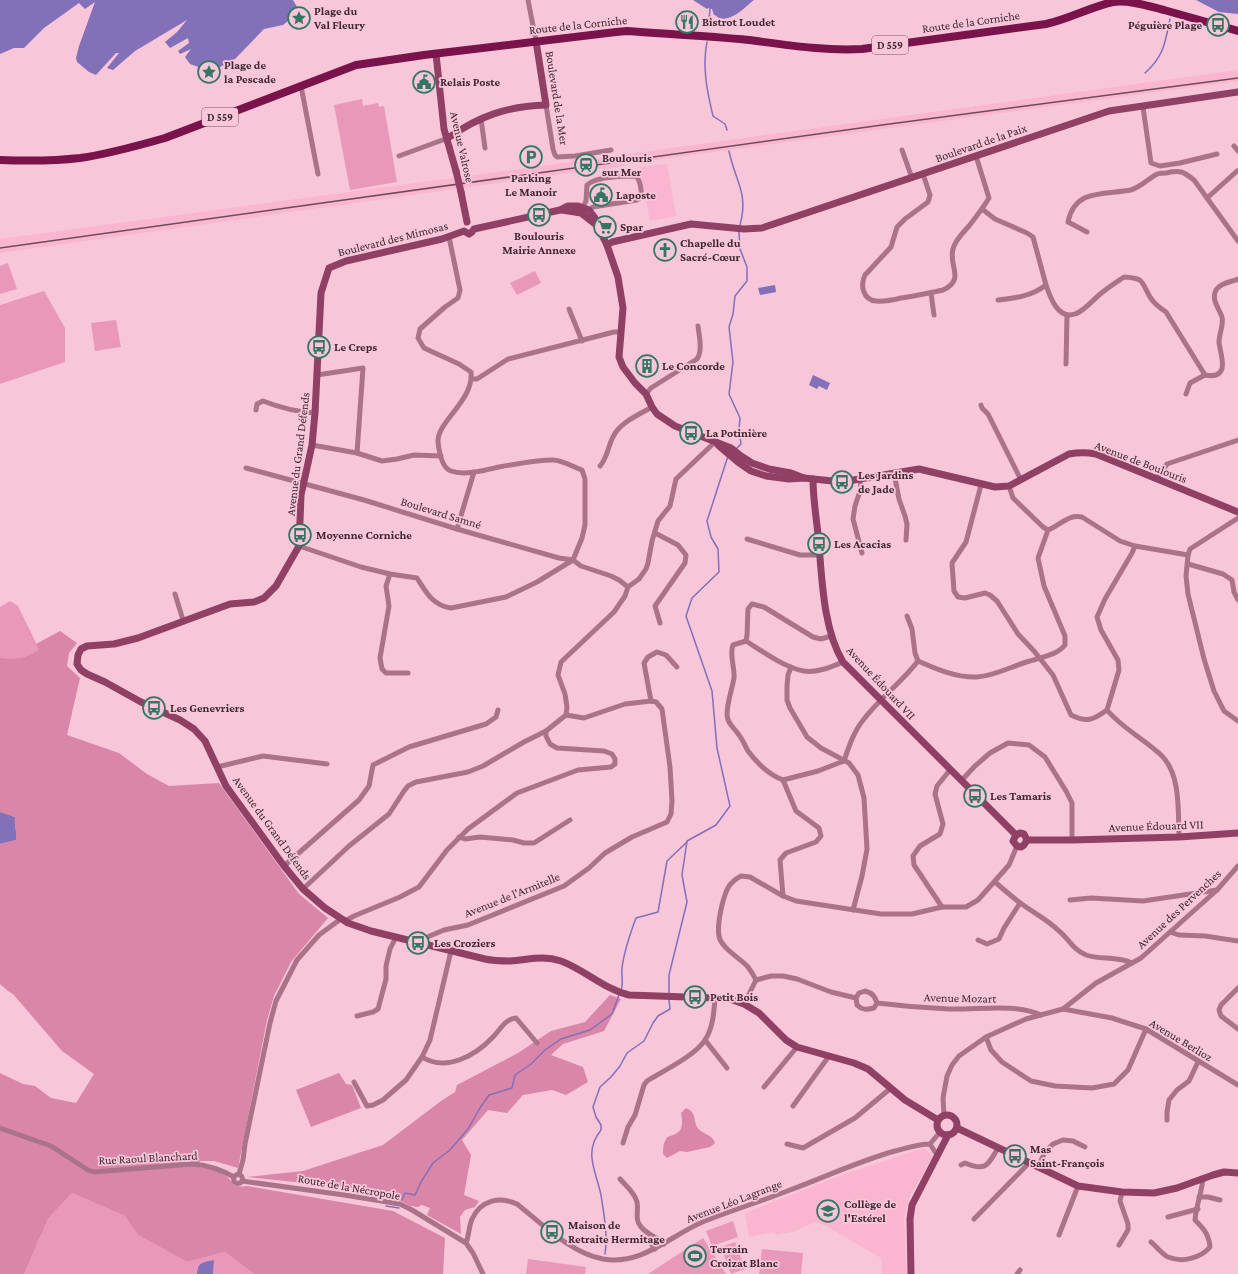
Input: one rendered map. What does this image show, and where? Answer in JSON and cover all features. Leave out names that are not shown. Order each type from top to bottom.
[{"type":"main road","name":"Route de la Corniche","points":[[0,160],[35,160],[82,157],[136,146],[165,138],[356,65],[536,41],[627,31],[748,40],[813,48],[846,50],[1046,24],[1103,5],[1119,2],[1136,3],[1238,31]]},
{"type":"street","points":[[528,0],[536,41]]},
{"type":"street","name":"Boulevard de la Mer","points":[[536,41],[555,155],[557,157],[575,156],[611,150]]},
{"type":"street","name":"Avenue Valrose","points":[[436,54],[444,129],[448,138],[467,222]]},
{"type":"street","points":[[301,86],[318,174]]},
{"type":"street","name":"Boulevard de la Paix","points":[[607,245],[612,242],[691,224],[753,229],[766,226],[1109,111],[1238,92]]},
{"type":"street","points":[[399,156],[448,138],[492,113],[528,105],[546,104]]},
{"type":"street","points":[[1143,106],[1151,163],[1160,166],[1217,154]]},
{"type":"street","points":[[481,119],[486,148]]},
{"type":"street","points":[[1234,146],[1238,151]]},
{"type":"street","points":[[902,150],[912,178]]},
{"type":"street","points":[[923,174],[930,199],[897,227],[891,247],[865,275],[862,285],[866,296],[871,300],[877,302],[888,301],[931,293],[950,287],[955,280],[952,250],[956,242],[989,198],[976,156]]},
{"type":"street","points":[[1207,198],[1237,170]]},
{"type":"street","points":[[1087,232],[1068,222],[1070,212],[1077,202],[1093,195],[1132,189],[1145,183],[1158,174],[1178,171],[1186,173],[1194,180],[1238,241]]},
{"type":"street","points":[[623,176],[636,176],[638,178],[642,197],[637,200],[593,207],[585,212],[587,185],[589,183],[623,176]]},
{"type":"street","points":[[982,209],[995,219],[1027,232],[1033,237],[1051,300],[1059,310],[1067,315],[1076,314],[1109,287],[1124,277],[1137,279],[1143,282],[1150,297],[1157,306],[1166,312],[1205,375]]},
{"type":"street","name":"Boulevard des Mimosas","points":[[329,268],[346,261],[449,237],[464,232],[469,234],[474,229],[560,210],[585,212]]},
{"type":"street","points":[[585,212],[595,218],[597,226],[607,245],[618,277],[623,308],[619,357],[623,366],[635,383],[646,394],[652,407],[623,425],[614,434],[605,460],[600,466]]},
{"type":"street","points":[[467,222],[472,223],[474,229]]},
{"type":"street","name":"Boulevard des Mimosas","points":[[464,232],[462,226],[467,222]]},
{"type":"street","points":[[299,546],[361,567],[390,574],[417,578],[432,600],[442,606],[451,608],[506,597],[537,582],[573,560],[582,538],[585,525],[585,479],[582,470],[555,460],[531,462],[474,472],[456,473],[450,471],[444,465],[438,441],[441,430],[469,391],[472,379],[471,372],[459,364],[424,348],[418,338],[420,329],[445,307],[458,298],[460,290],[449,237]]},
{"type":"street","name":"Avenue du Grand Défends","points":[[329,268],[321,293],[316,413],[312,445],[301,495],[299,546],[276,586],[264,598],[254,602],[230,604],[183,620],[138,638],[114,644],[87,646],[81,649],[78,654],[77,664],[81,670],[180,720],[194,730],[205,741],[226,786],[284,866],[303,889],[342,920],[370,931],[496,961],[511,961],[535,957],[561,961],[612,990],[629,996],[730,999],[744,1004],[759,1013],[786,1040],[798,1047],[854,1063],[868,1069],[905,1100],[938,1120]]},
{"type":"street","points":[[1186,394],[1190,384],[1205,375],[1215,375],[1223,366],[1219,343],[1223,323],[1222,317],[1215,303],[1216,290],[1222,284],[1238,279]]},
{"type":"street","points":[[998,300],[1027,296],[1046,285]]},
{"type":"street","points":[[931,293],[934,315]]},
{"type":"street","points":[[569,309],[582,341]]},
{"type":"street","points":[[1066,364],[1067,315]]},
{"type":"street","points":[[646,394],[650,388],[697,359],[700,355],[698,326]]},
{"type":"street","points":[[472,379],[477,378],[508,359],[614,332],[621,332]]},
{"type":"street","points":[[317,375],[363,368],[357,453]]},
{"type":"street","points":[[256,410],[257,404],[263,401],[281,408],[300,412],[316,413]]},
{"type":"street","points":[[980,405],[988,414],[1021,480]]},
{"type":"street","name":"Avenue de Boulouris","points":[[652,407],[657,414],[675,426],[731,448],[740,456],[752,463],[769,469],[791,473],[804,478],[842,482],[894,472],[919,469],[980,485],[995,487],[1009,486],[1069,454],[1079,452],[1096,454],[1238,512]]},
{"type":"street","points":[[1157,478],[1167,464],[1238,440]]},
{"type":"street","points":[[303,889],[349,846],[389,814],[408,786],[416,782],[468,772],[483,766],[546,731],[566,715],[567,707],[565,694],[558,675],[561,662],[614,612],[625,596],[628,587],[639,579],[646,569],[658,521],[670,506],[676,479],[715,442]]},
{"type":"street","points":[[312,445],[357,453],[382,461],[414,455],[441,456]]},
{"type":"street","name":"Boulevard Samné","points":[[246,468],[364,500],[457,529],[559,558],[573,560],[581,566],[615,578],[628,587]]},
{"type":"street","points":[[457,529],[474,472]]},
{"type":"street","points":[[894,472],[899,499],[907,524],[906,540]]},
{"type":"street","name":"Avenue Édouard VII","points":[[813,479],[824,599],[831,636],[836,650],[843,662],[1016,835],[1020,833],[1024,834],[1027,840],[1072,840],[1179,837],[1238,833]]},
{"type":"street","points":[[860,479],[861,488],[853,519],[862,553]]},
{"type":"street","points":[[980,485],[966,542],[952,563],[954,591],[958,597],[965,598],[985,593],[990,595],[996,601],[1018,634],[1053,675],[1071,715],[1081,720],[1094,719],[1107,710],[1119,670],[1118,660],[1101,630],[1097,617],[1105,599],[1135,546]]},
{"type":"street","points":[[1009,486],[1013,498],[1042,527],[1048,530],[1056,527],[1070,517],[1082,517],[1120,541],[1135,546],[1188,555]]},
{"type":"street","points":[[1238,518],[1190,549],[1186,576],[1188,594],[1204,659],[1214,691],[1224,711],[1238,721]]},
{"type":"street","points":[[907,616],[912,629],[915,653],[918,661],[957,675],[976,677],[995,673],[1061,650],[1065,645],[1065,636],[1044,586],[1038,558],[1048,530]]},
{"type":"street","points":[[655,533],[678,545],[686,555],[685,563],[655,606],[660,623]]},
{"type":"street","points":[[747,539],[800,555],[820,555]]},
{"type":"street","points":[[1188,564],[1223,574],[1232,580],[1234,592],[1238,600]]},
{"type":"street","points":[[390,574],[386,586],[389,606],[380,658],[382,669],[386,673],[408,673]]},
{"type":"street","points":[[175,594],[183,620]]},
{"type":"street","points":[[746,641],[748,609],[752,604],[764,607],[813,637],[821,639],[831,636]]},
{"type":"street","points":[[843,662],[819,671],[804,671],[791,667],[746,641],[733,645],[731,651],[734,678],[727,714],[729,725],[739,734],[749,752],[773,776],[783,780],[818,771],[844,761],[853,737],[860,726],[880,700],[910,671],[918,661]]},
{"type":"street","points":[[566,715],[584,718],[626,704],[651,701],[644,663],[648,656],[657,652],[666,655],[677,667]]},
{"type":"street","points":[[791,667],[788,675],[787,686],[787,700],[790,708],[807,737],[821,748],[849,763],[858,775],[864,798],[867,849],[862,876],[852,910]]},
{"type":"street","name":"Avenue de l'Armitelle","points":[[422,944],[426,938],[444,930],[468,925],[564,886],[589,868],[605,853],[632,837],[667,822],[671,814],[672,801],[670,767],[662,709],[656,702],[651,701]]},
{"type":"street","points":[[284,866],[358,800],[369,786],[373,765],[409,746],[486,724],[496,717],[498,710]]},
{"type":"street","points":[[1107,710],[1115,720],[1162,756],[1172,772],[1177,795],[1179,837]]},
{"type":"street","points":[[236,1175],[242,1175],[243,1178],[240,1183],[236,1183],[234,1180],[236,1175],[243,1160],[270,1023],[276,1001],[297,960],[319,935],[338,921],[400,897],[419,887],[447,850],[459,837],[517,793],[578,770],[611,767],[615,764],[615,759],[612,754],[604,751],[557,748],[550,744],[546,736],[546,731]]},
{"type":"street","points":[[961,781],[990,753],[1008,743],[1029,745],[1044,757],[1072,803],[1072,840]]},
{"type":"street","points":[[217,767],[262,756],[327,764]]},
{"type":"street","points":[[942,907],[914,865],[913,856],[920,846],[940,834],[943,824],[935,794],[937,786],[950,770]]},
{"type":"street","points":[[783,780],[796,811],[819,828],[821,836],[816,842],[786,853],[780,860],[783,896]]},
{"type":"street","points":[[459,837],[465,839],[480,836],[524,843],[534,843],[570,820]]},
{"type":"street","points":[[1016,835],[1013,841],[1017,846]]},
{"type":"street","points":[[1017,846],[1020,847],[1024,845],[1027,840]]},
{"type":"street","points":[[756,980],[748,968],[727,949],[719,937],[719,917],[726,890],[734,880],[741,876],[750,877],[783,896],[796,901],[881,914],[912,914],[942,907],[966,907],[978,900],[1009,865],[1017,846]]},
{"type":"street","name":"Avenue des Pervenches","points":[[1063,1009],[1096,983],[1132,963],[1149,951],[1217,890],[1238,866]]},
{"type":"street","points":[[995,882],[1059,930],[1076,950],[1088,956],[1118,959],[1132,963]]},
{"type":"street","points":[[1070,900],[1091,898],[1143,901],[1217,890]]},
{"type":"street","points":[[978,940],[987,944],[999,939],[1020,902]]},
{"type":"street","points":[[1170,932],[1179,935],[1205,936],[1238,942]]},
{"type":"street","points":[[357,1016],[373,1012],[378,1009],[386,979],[386,966],[390,949],[396,937]]},
{"type":"street","points":[[354,1082],[367,1106],[383,1100],[406,1080],[422,1057],[430,1040],[451,951]]},
{"type":"street","points":[[744,1004],[756,980],[771,976],[783,976],[797,979],[831,992],[856,998],[859,993],[865,991],[871,992],[876,997],[877,1003]]},
{"type":"street","points":[[1238,988],[1228,996],[1218,1010],[1221,1016],[1238,1029]]},
{"type":"street","points":[[623,1143],[628,1127],[635,1115],[644,1085],[647,1081],[688,1056],[705,1040],[711,1027],[715,998]]},
{"type":"street","name":"Avenue Mozart","points":[[856,998],[857,1005],[861,1009],[868,1010],[874,1008],[877,1003],[949,1009],[998,1008],[1032,1011],[1041,1015]]},
{"type":"street","points":[[944,1115],[943,1098],[947,1076],[952,1065],[959,1056],[986,1037],[1026,1018],[1063,1009]]},
{"type":"street","name":"Avenue Berlioz","points":[[1063,1009],[1112,1018],[1146,1030],[1238,1085]]},
{"type":"street","points":[[422,1057],[429,1062],[438,1064],[462,1059],[479,1049],[499,1031],[504,1023],[513,1018],[516,1018],[537,1043]]},
{"type":"street","points":[[986,1037],[991,1050],[1002,1062],[1031,1081],[1055,1086],[1092,1088],[1114,1084],[1128,1070],[1146,1030]]},
{"type":"street","points":[[705,1040],[727,1068]]},
{"type":"street","points":[[764,1087],[798,1047]]},
{"type":"street","points":[[793,1106],[829,1056]]},
{"type":"street","points":[[1167,1120],[1169,1100],[1178,1090],[1189,1082],[1198,1062]]},
{"type":"street","points":[[787,1144],[803,1148],[855,1118],[891,1088]]},
{"type":"street","points":[[911,1274],[910,1226],[911,1212],[915,1198],[948,1135],[954,1132],[957,1128],[955,1118],[950,1115],[944,1115],[938,1120],[937,1126],[940,1132],[948,1135]]},
{"type":"street","name":"Rue Raoul Blanchard","points":[[0,1128],[51,1146],[88,1170],[94,1172],[192,1164],[212,1167],[236,1175]]},
{"type":"street","points":[[957,1128],[1078,1186],[1122,1192],[1154,1193],[1177,1188],[1224,1172],[1238,1173]]},
{"type":"street","points":[[938,1155],[930,1144],[940,1132]]},
{"type":"street","points":[[1038,1167],[1045,1152],[1053,1144],[1063,1140],[1073,1141],[1085,1147]]},
{"type":"street","name":"Avenue Léo Lagrange","points":[[466,1243],[472,1218],[478,1210],[490,1201],[499,1199],[509,1200],[518,1204],[563,1240],[580,1251],[598,1258],[615,1260],[638,1257],[705,1221],[760,1202],[852,1165],[906,1148],[921,1144],[930,1144]]},
{"type":"street","points":[[961,1165],[966,1163],[976,1168],[982,1168],[990,1161],[998,1148]]},
{"type":"street","points":[[974,1219],[1030,1163]]},
{"type":"street","points":[[1152,1242],[1167,1257],[1179,1259],[1193,1258],[1205,1253],[1210,1247],[1209,1238],[1203,1228],[1195,1220],[1203,1178]]},
{"type":"street","points":[[620,1179],[635,1198],[637,1203],[637,1221],[641,1227],[650,1236],[659,1239],[664,1244]]},
{"type":"street","name":"Route de la Nécropole","points":[[242,1181],[395,1203],[412,1210],[466,1243]]},
{"type":"street","points":[[1060,1235],[1078,1186]]},
{"type":"street","points":[[1119,1245],[1128,1230],[1126,1216],[1120,1201],[1122,1192]]},
{"type":"street","points":[[1199,1197],[1208,1197],[1220,1200]]},
{"type":"street","points":[[1168,1217],[1198,1209]]},
{"type":"street","points":[[650,1236],[652,1245],[655,1249]]},
{"type":"street","points":[[466,1243],[478,1262],[483,1274]]},
{"type":"shaded area","points":[[0,0],[293,0],[300,12],[283,25],[264,29],[235,59],[216,69],[204,69],[190,64],[185,57],[191,49],[180,54],[178,51],[189,43],[188,38],[170,48],[165,42],[177,32],[187,20],[135,51],[113,70],[107,68],[119,53],[116,53],[96,75],[89,72],[77,62],[76,58],[95,2],[85,9],[79,3],[44,28],[24,48],[14,48],[0,54]]},
{"type":"shaded area","points":[[693,0],[754,0],[738,13],[724,19],[714,15],[712,9],[707,9]]},
{"type":"shaded area","points":[[1196,0],[1238,0],[1238,14],[1219,12]]},
{"type":"shaded area","points":[[1238,70],[1238,81],[625,164],[625,166],[611,168],[611,170],[608,171],[603,171],[602,168],[583,171],[576,174],[575,172],[0,253],[0,239],[571,162],[571,159],[579,158],[579,161]]},
{"type":"shaded area","points":[[362,99],[363,106],[378,103],[379,107],[384,106],[397,182],[350,190],[334,105]]},
{"type":"shaded area","points":[[667,164],[676,216],[650,221],[639,167]]},
{"type":"shaded area","points":[[8,263],[17,289],[0,294],[0,266]]},
{"type":"shaded area","points":[[535,271],[541,283],[517,295],[510,283]]},
{"type":"shaded area","points":[[775,285],[776,292],[760,295],[758,288]]},
{"type":"shaded area","points":[[44,291],[65,328],[65,362],[0,384],[0,305]]},
{"type":"shaded area","points":[[116,320],[121,347],[95,351],[91,323]]},
{"type":"shaded area","points":[[813,375],[830,383],[827,390],[819,386],[817,389],[809,385]]},
{"type":"shaded area","points":[[10,601],[18,606],[39,649],[30,655],[21,658],[0,658],[0,607]]},
{"type":"shaded area","points":[[60,631],[77,643],[69,653],[67,666],[80,678],[67,735],[119,753],[147,774],[169,786],[219,783],[299,894],[328,918],[291,962],[274,996],[267,1020],[238,1168],[214,1161],[200,1161],[199,1167],[224,1174],[236,1186],[247,1186],[393,1211],[445,1238],[443,1274],[254,1274],[225,1252],[187,1262],[138,1235],[125,1216],[72,1193],[48,1219],[24,1274],[0,1274],[0,1073],[23,1084],[35,1086],[51,1098],[76,1103],[94,1074],[62,1051],[13,994],[0,984],[0,844],[16,840],[16,837],[15,817],[0,812],[0,658],[16,658],[30,655],[39,649],[36,644]]},
{"type":"shaded area","points":[[0,812],[15,817],[16,840],[0,844]]},
{"type":"shaded area","points":[[610,995],[621,999],[604,1031],[563,1044],[551,1055],[583,1067],[588,1082],[566,1095],[552,1090],[523,1095],[507,1113],[488,1110],[462,1140],[471,1155],[464,1195],[479,1201],[475,1207],[465,1210],[460,1217],[461,1234],[427,1215],[430,1208],[422,1205],[418,1207],[410,1206],[394,1197],[351,1193],[352,1188],[247,1177],[303,1171],[383,1145],[455,1092],[457,1085],[518,1053],[551,1031],[585,1022]]},
{"type":"shaded area","points":[[339,1073],[346,1084],[352,1085],[361,1108],[311,1127],[296,1090]]},
{"type":"shaded area","points":[[686,1108],[690,1110],[694,1116],[698,1128],[711,1137],[715,1143],[710,1147],[687,1152],[680,1151],[667,1158],[663,1154],[664,1143],[669,1136],[674,1135],[681,1129],[681,1113]]},
{"type":"shaded area","name":"Collège de l'Estérel","points":[[924,1148],[933,1156],[910,1196],[904,1217],[907,1274],[882,1274],[881,1258],[826,1226],[815,1222],[793,1232],[775,1235],[774,1232],[749,1237],[745,1213],[839,1176]]},
{"type":"shaded area","points":[[72,1193],[125,1216],[138,1235],[187,1262],[225,1252],[254,1274],[213,1274],[214,1260],[197,1268],[197,1274],[24,1274],[48,1219]]},
{"type":"shaded area","points":[[733,1221],[738,1237],[712,1246],[706,1231]]},
{"type":"shaded area","name":"Terrain Croizat Blanc","points":[[703,1238],[726,1274],[648,1274]]},
{"type":"shaded area","points":[[735,1242],[745,1269],[731,1274],[721,1247]]},
{"type":"shaded area","points":[[762,1249],[803,1253],[801,1274],[759,1274]]},
{"type":"shaded area","points":[[528,1259],[586,1267],[585,1274],[526,1274]]},
{"type":"shaded area","points":[[214,1260],[213,1274],[197,1274],[198,1267],[202,1263]]},
{"type":"waterway","points":[[709,21],[710,8]]},
{"type":"waterway","points":[[1145,73],[1156,61],[1163,49],[1170,19]]},
{"type":"waterway","points":[[707,42],[705,70],[713,116],[725,124],[727,130]]},
{"type":"waterway","points":[[729,151],[742,195],[743,204],[740,225]]},
{"type":"waterway","points":[[735,450],[741,444],[739,429],[740,418],[729,394],[733,362],[729,327],[733,314],[735,296],[747,281],[747,267],[740,249],[739,232]]},
{"type":"waterway","points":[[669,994],[669,975],[687,902],[682,875],[687,841],[716,825],[730,806],[717,748],[712,691],[686,616],[692,598],[719,572],[718,549],[711,537],[707,521],[728,456]]},
{"type":"waterway","points":[[621,990],[624,955],[636,918],[658,912],[667,861],[687,842]]},
{"type":"waterway","points":[[402,1200],[405,1193],[415,1195],[433,1163],[450,1150],[468,1129],[489,1095],[512,1088],[515,1075],[561,1039],[590,1030],[612,1014],[619,995]]},
{"type":"waterway","points":[[605,1254],[606,1232],[601,1195],[592,1162],[593,1146],[601,1130],[601,1125],[596,1117],[593,1107],[600,1087],[620,1066],[627,1053],[644,1041],[658,1016],[670,1009],[669,1000]]},
{"type":"waterway","points":[[386,1206],[399,1208]]},
{"type":"railway","points":[[0,248],[882,125],[1238,78]]},
{"type":"place","name":"Plage du Val Fleury","points":[[299,18]]},
{"type":"place","name":"Bistrot Loudet","points":[[687,22]]},
{"type":"place","name":"Péguière Plage","points":[[1218,25]]},
{"type":"place","name":"Plage de la Pescade","points":[[209,72]]},
{"type":"place","name":"Relais Poste","points":[[424,82]]},
{"type":"place","name":"Parking Le Manoir","points":[[531,157]]},
{"type":"place","name":"Boulouris sur Mer","points":[[586,165]]},
{"type":"place","name":"Laposte","points":[[601,195]]},
{"type":"place","name":"Boulouris Mairie Annexe","points":[[539,215]]},
{"type":"place","name":"Spar","points":[[605,227]]},
{"type":"place","name":"Chapelle du Sacré-Cœur","points":[[665,250]]},
{"type":"place","name":"Le Creps","points":[[319,347]]},
{"type":"place","name":"Le Concorde","points":[[647,366]]},
{"type":"place","name":"La Potinière","points":[[691,433]]},
{"type":"place","name":"Les Jardins de Jade","points":[[842,482]]},
{"type":"place","name":"Moyenne Corniche","points":[[300,535]]},
{"type":"place","name":"Les Acacias","points":[[819,544]]},
{"type":"place","name":"Les Genevriers","points":[[154,708]]},
{"type":"place","name":"Les Tamaris","points":[[975,796]]},
{"type":"place","name":"Les Croziers","points":[[418,943]]},
{"type":"place","name":"Petit Bois","points":[[695,997]]},
{"type":"place","name":"Mas Saint-François","points":[[1015,1156]]},
{"type":"place","name":"Collège de l'Estérel","points":[[828,1211]]},
{"type":"place","name":"Maison de Retraite Hermitage","points":[[552,1232]]},
{"type":"place","name":"Terrain Croizat Blanc","points":[[695,1256]]}]
